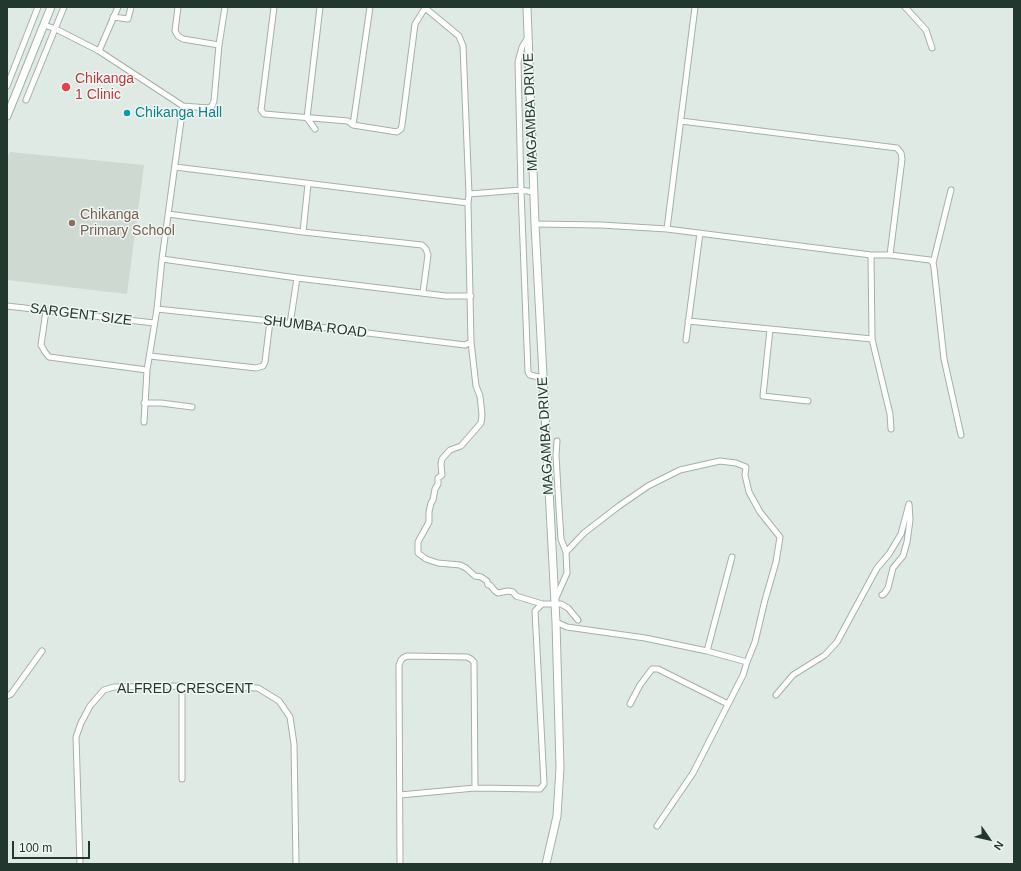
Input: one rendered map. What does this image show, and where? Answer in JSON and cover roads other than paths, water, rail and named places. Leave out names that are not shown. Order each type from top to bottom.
[{"type":"street","points":[[7,86],[38,7]]},
{"type":"street","points":[[7,116],[51,7]]},
{"type":"street","points":[[26,100],[64,7]]},
{"type":"street","points":[[99,51],[118,7]]},
{"type":"street","points":[[114,18],[128,19],[131,7]]},
{"type":"street","points":[[178,7],[175,31],[180,38],[219,45]]},
{"type":"street","points":[[44,25],[56,29],[99,51],[183,106],[208,108],[212,106],[214,101],[219,45],[225,7]]},
{"type":"street","points":[[274,7],[261,110],[264,114],[268,115],[348,121],[353,125],[397,132],[400,129],[415,24],[424,7],[459,36],[463,46],[469,194],[471,342],[476,386],[480,396],[480,404],[482,408],[481,423],[461,446],[450,450],[442,458],[442,475],[438,478],[438,484],[431,503],[429,522],[418,542],[418,553],[426,559],[438,563],[466,568],[475,576],[481,577],[487,581],[488,585],[490,585],[494,591],[498,593],[508,591],[513,592],[516,596],[538,604],[561,604],[568,608],[578,620]]},
{"type":"street","points":[[315,129],[307,118],[320,7]]},
{"type":"street","points":[[353,125],[370,7]]},
{"type":"street","name":"MAGAMBA DRIVE","points":[[527,7],[533,192],[556,622],[560,768],[557,816],[546,864]]},
{"type":"street","points":[[666,229],[695,7]]},
{"type":"street","points":[[904,7],[926,30],[932,48]]},
{"type":"street","points":[[528,36],[522,47],[518,62],[528,372],[530,375],[543,378]]},
{"type":"street","points":[[144,422],[147,370],[157,309],[162,260],[183,106]]},
{"type":"street","points":[[681,120],[897,148],[901,153],[902,159],[890,255]]},
{"type":"street","points":[[175,167],[468,203]]},
{"type":"street","points":[[303,232],[308,184]]},
{"type":"street","points":[[469,194],[521,190],[533,192]]},
{"type":"street","points":[[951,190],[933,262],[944,358],[961,435]]},
{"type":"street","points":[[168,214],[303,232],[422,245],[428,255],[423,292]]},
{"type":"street","points":[[535,224],[601,225],[666,229],[871,255],[890,255],[930,260],[933,262]]},
{"type":"street","points":[[686,340],[700,233]]},
{"type":"street","points":[[871,255],[872,339],[890,414],[891,429]]},
{"type":"street","points":[[162,260],[446,296],[471,296]]},
{"type":"street","points":[[290,324],[297,278]]},
{"type":"street","name":"SARGENT SIZE","points":[[7,306],[154,323]]},
{"type":"street","name":"SHUMBA ROAD","points":[[157,309],[465,345],[471,342]]},
{"type":"street","points":[[46,311],[41,345],[50,357],[147,370]]},
{"type":"street","points":[[150,356],[256,368],[262,366],[265,362],[270,321]]},
{"type":"street","points":[[688,322],[872,339]]},
{"type":"street","points":[[770,329],[763,396],[808,401]]},
{"type":"street","points":[[144,403],[161,403],[192,407]]},
{"type":"street","points":[[555,603],[567,573],[566,552],[562,539],[559,508],[556,455],[557,441]]},
{"type":"street","points":[[566,552],[584,533],[648,486],[680,470],[720,461],[746,466],[745,475],[749,492],[760,512],[780,537],[776,562],[755,642],[743,675],[693,772],[657,826]]},
{"type":"street","points":[[776,695],[793,674],[825,655],[837,642],[877,568],[889,554],[901,534],[909,504],[910,520],[907,542],[903,556],[893,568],[888,588],[882,595]]},
{"type":"street","points":[[707,651],[732,557]]},
{"type":"street","points":[[400,794],[475,788],[540,789],[544,784],[535,610],[542,604]]},
{"type":"street","points":[[556,622],[567,627],[645,638],[707,651],[747,662]]},
{"type":"street","points":[[7,696],[11,694],[42,651]]},
{"type":"street","points":[[400,864],[399,665],[401,660],[407,656],[467,657],[471,658],[474,662],[475,788]]},
{"type":"street","points":[[630,704],[640,685],[652,669],[658,669],[728,704]]},
{"type":"street","points":[[182,686],[182,779]]},
{"type":"street","name":"ALFRED CRESCENT","points":[[80,864],[76,737],[81,722],[90,706],[104,690],[114,687],[182,686],[258,688],[279,701],[290,717],[294,744],[296,864]]},
{"type":"place","name":"Chikanga 1 Clinic","points":[[66,87]]},
{"type":"place","name":"Chikanga Hall","points":[[127,113]]},
{"type":"place","name":"Chikanga Primary School","points":[[72,223]]}]
